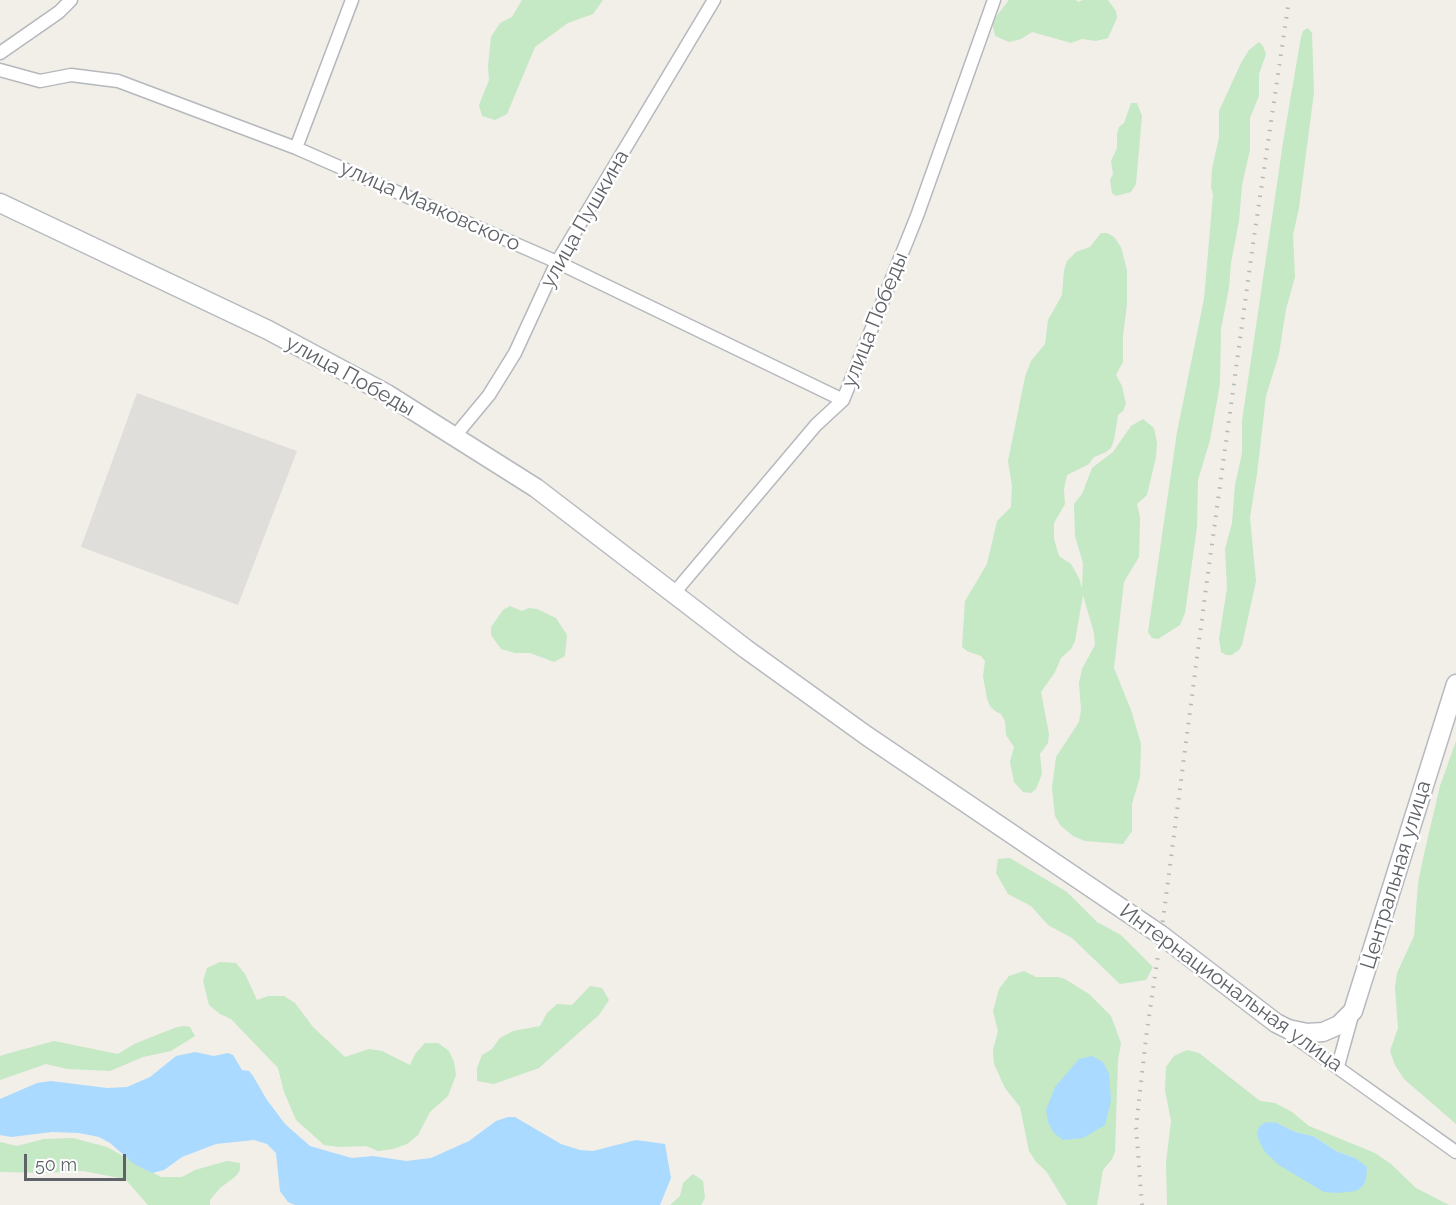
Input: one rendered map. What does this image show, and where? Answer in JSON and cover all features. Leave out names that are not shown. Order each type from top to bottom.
[{"type":"street","points":[[0,53],[59,12],[71,0]]},
{"type":"street","points":[[296,148],[352,0]]},
{"type":"street","name":"улица Пушкина","points":[[455,436],[489,394],[515,353],[556,262],[714,0]]},
{"type":"street","name":"улица Победы","points":[[675,592],[816,425],[843,400],[917,216],[994,0]]},
{"type":"street","name":"улица Маяковского","points":[[0,70],[40,81],[71,75],[118,81],[296,148],[556,262],[843,400]]},
{"type":"street","name":"улица Победы","points":[[0,203],[268,330],[387,394],[455,436],[536,488],[675,592],[746,649],[867,736],[1004,828]]},
{"type":"street","name":"Центральная улица","points":[[1338,1066],[1353,1011],[1456,684]]},
{"type":"street","name":"Интернациональная улица","points":[[1004,828],[1168,940],[1276,1023],[1456,1152]]},
{"type":"street","points":[[1276,1023],[1299,1032],[1323,1032],[1339,1025],[1353,1011]]},
{"type":"shaded area","points":[[137,393],[297,451],[238,605],[81,547]]},
{"type":"green space","points":[[522,0],[603,0],[593,14],[568,23],[535,47],[507,114],[495,120],[482,116],[479,105],[489,80],[491,37],[500,23],[512,17]]},
{"type":"green space","points":[[1009,0],[1076,0],[1078,2],[1108,0],[1116,11],[1117,18],[1108,38],[1096,41],[1082,39],[1071,43],[1032,32],[1021,39],[1009,42],[995,36],[992,22]]},
{"type":"green space","points":[[1308,28],[1312,33],[1314,92],[1299,208],[1293,235],[1295,277],[1286,309],[1279,354],[1266,396],[1250,517],[1256,581],[1242,645],[1232,655],[1226,655],[1221,652],[1219,639],[1227,588],[1225,549],[1232,523],[1235,485],[1242,453],[1242,421],[1284,136],[1301,37],[1303,31]]},
{"type":"green space","points":[[1259,42],[1266,54],[1259,74],[1259,96],[1250,118],[1250,150],[1242,185],[1239,221],[1221,329],[1220,384],[1210,440],[1198,480],[1197,527],[1185,613],[1180,625],[1158,639],[1152,638],[1148,632],[1177,432],[1204,299],[1213,195],[1212,169],[1219,137],[1219,111],[1241,63],[1249,50]]},
{"type":"green space","points":[[1131,103],[1137,103],[1142,116],[1136,184],[1131,192],[1116,196],[1112,193],[1110,180],[1113,174],[1111,161],[1117,148],[1119,127],[1124,123]]},
{"type":"green space","points":[[1101,233],[1114,237],[1121,247],[1127,270],[1123,362],[1116,375],[1122,386],[1126,404],[1118,415],[1111,448],[1094,457],[1089,464],[1067,475],[1064,489],[1065,504],[1054,523],[1054,539],[1059,556],[1071,564],[1082,588],[1083,563],[1075,536],[1074,504],[1082,494],[1092,468],[1113,452],[1131,426],[1143,419],[1154,428],[1157,443],[1156,457],[1147,495],[1137,504],[1140,518],[1139,557],[1124,582],[1114,668],[1131,710],[1141,744],[1140,777],[1132,804],[1132,831],[1123,844],[1085,841],[1073,836],[1061,826],[1055,816],[1052,788],[1056,757],[1079,722],[1081,710],[1079,683],[1082,669],[1095,645],[1094,633],[1083,595],[1075,641],[1071,649],[1061,658],[1055,672],[1041,692],[1049,734],[1048,743],[1040,754],[1042,774],[1036,789],[1031,793],[1023,792],[1014,782],[1010,762],[1014,747],[1006,735],[1005,721],[1001,714],[990,706],[987,699],[983,676],[985,661],[981,656],[962,647],[965,601],[987,564],[997,521],[1011,507],[1012,486],[1008,461],[1025,377],[1031,361],[1045,344],[1048,320],[1062,295],[1067,261],[1076,252],[1090,247]]},
{"type":"green space","points":[[510,606],[522,611],[529,608],[537,609],[556,618],[567,635],[565,656],[554,662],[530,653],[515,653],[501,649],[491,635],[491,627],[503,610]]},
{"type":"green space","points":[[1456,741],[1456,1124],[1404,1079],[1390,1051],[1398,1028],[1395,988],[1397,973],[1414,936],[1418,883],[1424,854],[1440,786]]},
{"type":"green space","points":[[1010,858],[1067,892],[1097,922],[1121,935],[1153,967],[1146,980],[1120,984],[1072,938],[1048,925],[1031,906],[1008,894],[996,873],[998,859]]},
{"type":"green space","points":[[220,962],[236,963],[245,974],[257,1000],[268,996],[284,996],[295,1003],[313,1027],[345,1057],[369,1049],[382,1051],[410,1065],[415,1054],[425,1043],[438,1043],[449,1051],[454,1062],[456,1075],[448,1096],[430,1112],[418,1135],[407,1144],[378,1151],[366,1146],[324,1145],[296,1120],[284,1092],[278,1068],[231,1019],[209,1005],[203,981],[207,968]]},
{"type":"green space","points":[[1024,971],[1036,977],[1065,979],[1089,994],[1111,1016],[1121,1043],[1118,1060],[1115,1152],[1103,1170],[1097,1205],[1067,1205],[1046,1171],[1029,1151],[1020,1107],[1005,1088],[994,1064],[993,1050],[998,1031],[993,1011],[999,989],[1009,976]]},
{"type":"green space","points":[[590,986],[602,988],[609,1000],[599,1015],[539,1068],[494,1084],[477,1081],[477,1068],[482,1055],[492,1049],[500,1038],[513,1031],[540,1026],[547,1013],[557,1004],[572,1005]]},
{"type":"green space","points":[[184,1026],[190,1027],[195,1036],[171,1051],[143,1057],[110,1071],[67,1069],[46,1064],[0,1080],[0,1056],[6,1054],[54,1041],[118,1054],[134,1044]]},
{"type":"green space","points":[[1187,1050],[1199,1053],[1260,1101],[1275,1103],[1292,1112],[1309,1126],[1375,1153],[1391,1164],[1416,1188],[1449,1205],[1167,1205],[1166,1163],[1171,1121],[1165,1090],[1166,1067],[1174,1056]],"holes":[[[1277,1123],[1295,1132],[1313,1136],[1336,1151],[1355,1158],[1324,1192]]]},
{"type":"green space","points":[[73,1138],[107,1147],[161,1177],[182,1177],[195,1170],[227,1161],[240,1163],[240,1170],[220,1188],[210,1200],[210,1205],[148,1205],[125,1179],[83,1171],[0,1172],[0,1142],[17,1146],[44,1139]]},
{"type":"green space","points":[[693,1174],[703,1181],[705,1198],[701,1205],[670,1205],[680,1196],[683,1183]]},
{"type":"water","points":[[195,1052],[214,1056],[228,1053],[233,1055],[242,1070],[249,1071],[253,1076],[285,1124],[310,1146],[352,1158],[373,1156],[406,1161],[431,1158],[469,1141],[496,1121],[515,1117],[561,1144],[580,1150],[593,1151],[636,1140],[665,1144],[671,1178],[660,1205],[295,1205],[288,1202],[280,1191],[276,1153],[267,1144],[254,1140],[216,1144],[182,1157],[164,1170],[152,1173],[134,1164],[110,1143],[99,1137],[79,1133],[52,1132],[11,1137],[0,1135],[0,1099],[37,1083],[51,1081],[107,1088],[127,1087],[150,1077],[176,1056]]},
{"type":"water","points":[[1092,1056],[1103,1062],[1109,1074],[1111,1100],[1105,1125],[1083,1138],[1063,1140],[1054,1133],[1048,1122],[1046,1110],[1055,1087],[1079,1059]]},
{"type":"water","points":[[1270,1122],[1313,1136],[1336,1151],[1355,1158],[1367,1167],[1363,1186],[1356,1191],[1324,1192],[1279,1165],[1265,1152],[1257,1133],[1259,1127]]},
{"type":"railway","points":[[1142,1205],[1136,1127],[1147,1030],[1253,244],[1289,0]]}]
